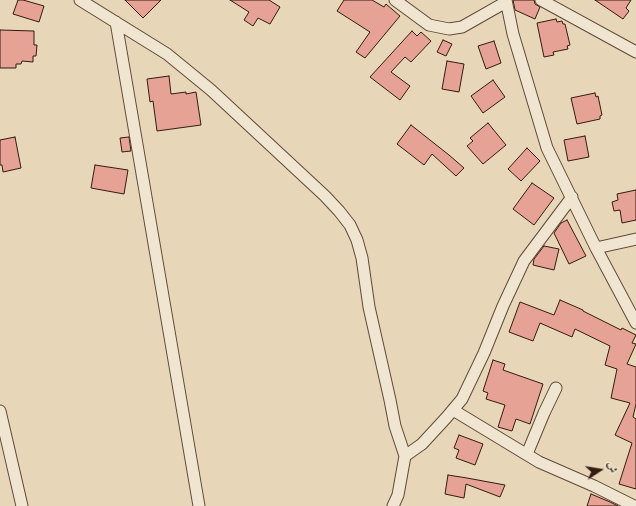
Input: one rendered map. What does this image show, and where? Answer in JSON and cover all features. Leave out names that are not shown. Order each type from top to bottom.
[{"type":"street","points":[[80,0],[167,54],[211,90],[324,196],[350,225],[357,240],[362,258],[369,308],[395,426],[405,456],[398,495],[393,506]]},
{"type":"street","points":[[395,0],[429,25],[449,29],[462,27],[506,1],[513,34],[547,148],[596,248],[636,323]]},
{"type":"street","points":[[541,0],[636,52]]},
{"type":"street","points":[[116,22],[199,506]]},
{"type":"street","points":[[405,456],[422,444],[462,399],[484,353],[503,306],[524,261],[572,197]]},
{"type":"street","points":[[596,248],[636,239]]},
{"type":"street","points":[[527,454],[556,388]]},
{"type":"street","points":[[0,410],[22,506]]},
{"type":"street","points":[[453,410],[539,462],[594,486],[634,506]]},
{"type":"building","points":[[18,0],[44,6],[39,22],[13,14]]},
{"type":"building","points":[[125,0],[161,0],[143,18]]},
{"type":"building","points":[[230,0],[269,0],[280,7],[270,24],[258,18],[253,26],[244,20],[249,12]]},
{"type":"building","points":[[344,0],[372,0],[384,7],[386,4],[400,16],[365,58],[356,52],[370,32],[337,11]]},
{"type":"building","points":[[513,0],[534,0],[535,4],[540,7],[535,19],[515,10]]},
{"type":"building","points":[[595,0],[631,0],[626,8],[629,11],[623,19]]},
{"type":"building","points":[[556,19],[557,22],[562,21],[563,24],[565,24],[570,45],[567,46],[568,49],[553,52],[554,55],[544,57],[537,23]]},
{"type":"building","points":[[0,30],[34,31],[34,45],[37,45],[36,56],[33,56],[33,62],[22,61],[21,64],[16,64],[16,68],[0,68]]},
{"type":"building","points":[[412,31],[417,36],[421,32],[431,41],[411,62],[405,57],[391,72],[410,86],[400,100],[370,77]]},
{"type":"building","points":[[443,40],[452,44],[446,56],[437,52]]},
{"type":"building","points":[[494,41],[501,63],[486,69],[478,46]]},
{"type":"building","points":[[447,61],[464,64],[459,92],[442,89]]},
{"type":"building","points":[[169,76],[171,94],[196,92],[201,125],[157,131],[153,101],[150,102],[147,79]]},
{"type":"building","points":[[493,80],[505,97],[483,113],[471,96]]},
{"type":"building","points":[[595,93],[596,97],[598,96],[602,115],[600,116],[600,119],[577,124],[571,98]]},
{"type":"building","points":[[488,123],[506,145],[483,164],[467,146],[473,141],[470,138]]},
{"type":"building","points":[[411,125],[464,168],[456,176],[432,154],[424,165],[397,144]]},
{"type":"building","points":[[585,136],[589,157],[568,161],[564,140]]},
{"type":"building","points":[[15,137],[21,168],[3,172],[2,165],[0,165],[0,140]]},
{"type":"building","points":[[129,137],[131,151],[122,152],[120,138]]},
{"type":"building","points":[[527,148],[540,161],[521,181],[508,169]]},
{"type":"building","points":[[95,165],[128,170],[124,194],[91,188]]},
{"type":"building","points":[[532,183],[554,198],[534,225],[513,209]]},
{"type":"building","points":[[636,190],[636,220],[622,223],[620,210],[614,211],[612,202],[618,200],[617,194]]},
{"type":"building","points":[[567,220],[586,256],[569,264],[554,233],[561,223]]},
{"type":"building","points":[[544,246],[559,249],[554,270],[533,265],[534,259]]},
{"type":"building","points":[[560,300],[621,330],[622,328],[636,335],[632,343],[636,344],[627,364],[636,367],[636,404],[633,417],[636,419],[636,489],[619,484],[632,443],[615,435],[630,403],[611,398],[617,369],[605,365],[610,346],[575,329],[572,337],[540,323],[533,341],[509,332],[520,302],[554,315]]},
{"type":"building","points":[[493,360],[505,364],[503,370],[543,384],[530,424],[516,419],[512,431],[498,427],[505,405],[486,399],[488,393],[483,391]]},
{"type":"building","points":[[459,435],[483,444],[475,465],[456,458],[459,450],[454,448]]},
{"type":"building","points":[[448,475],[505,485],[500,497],[466,484],[464,498],[445,494]]},
{"type":"building","points":[[591,494],[610,502],[618,506],[587,506]]}]
